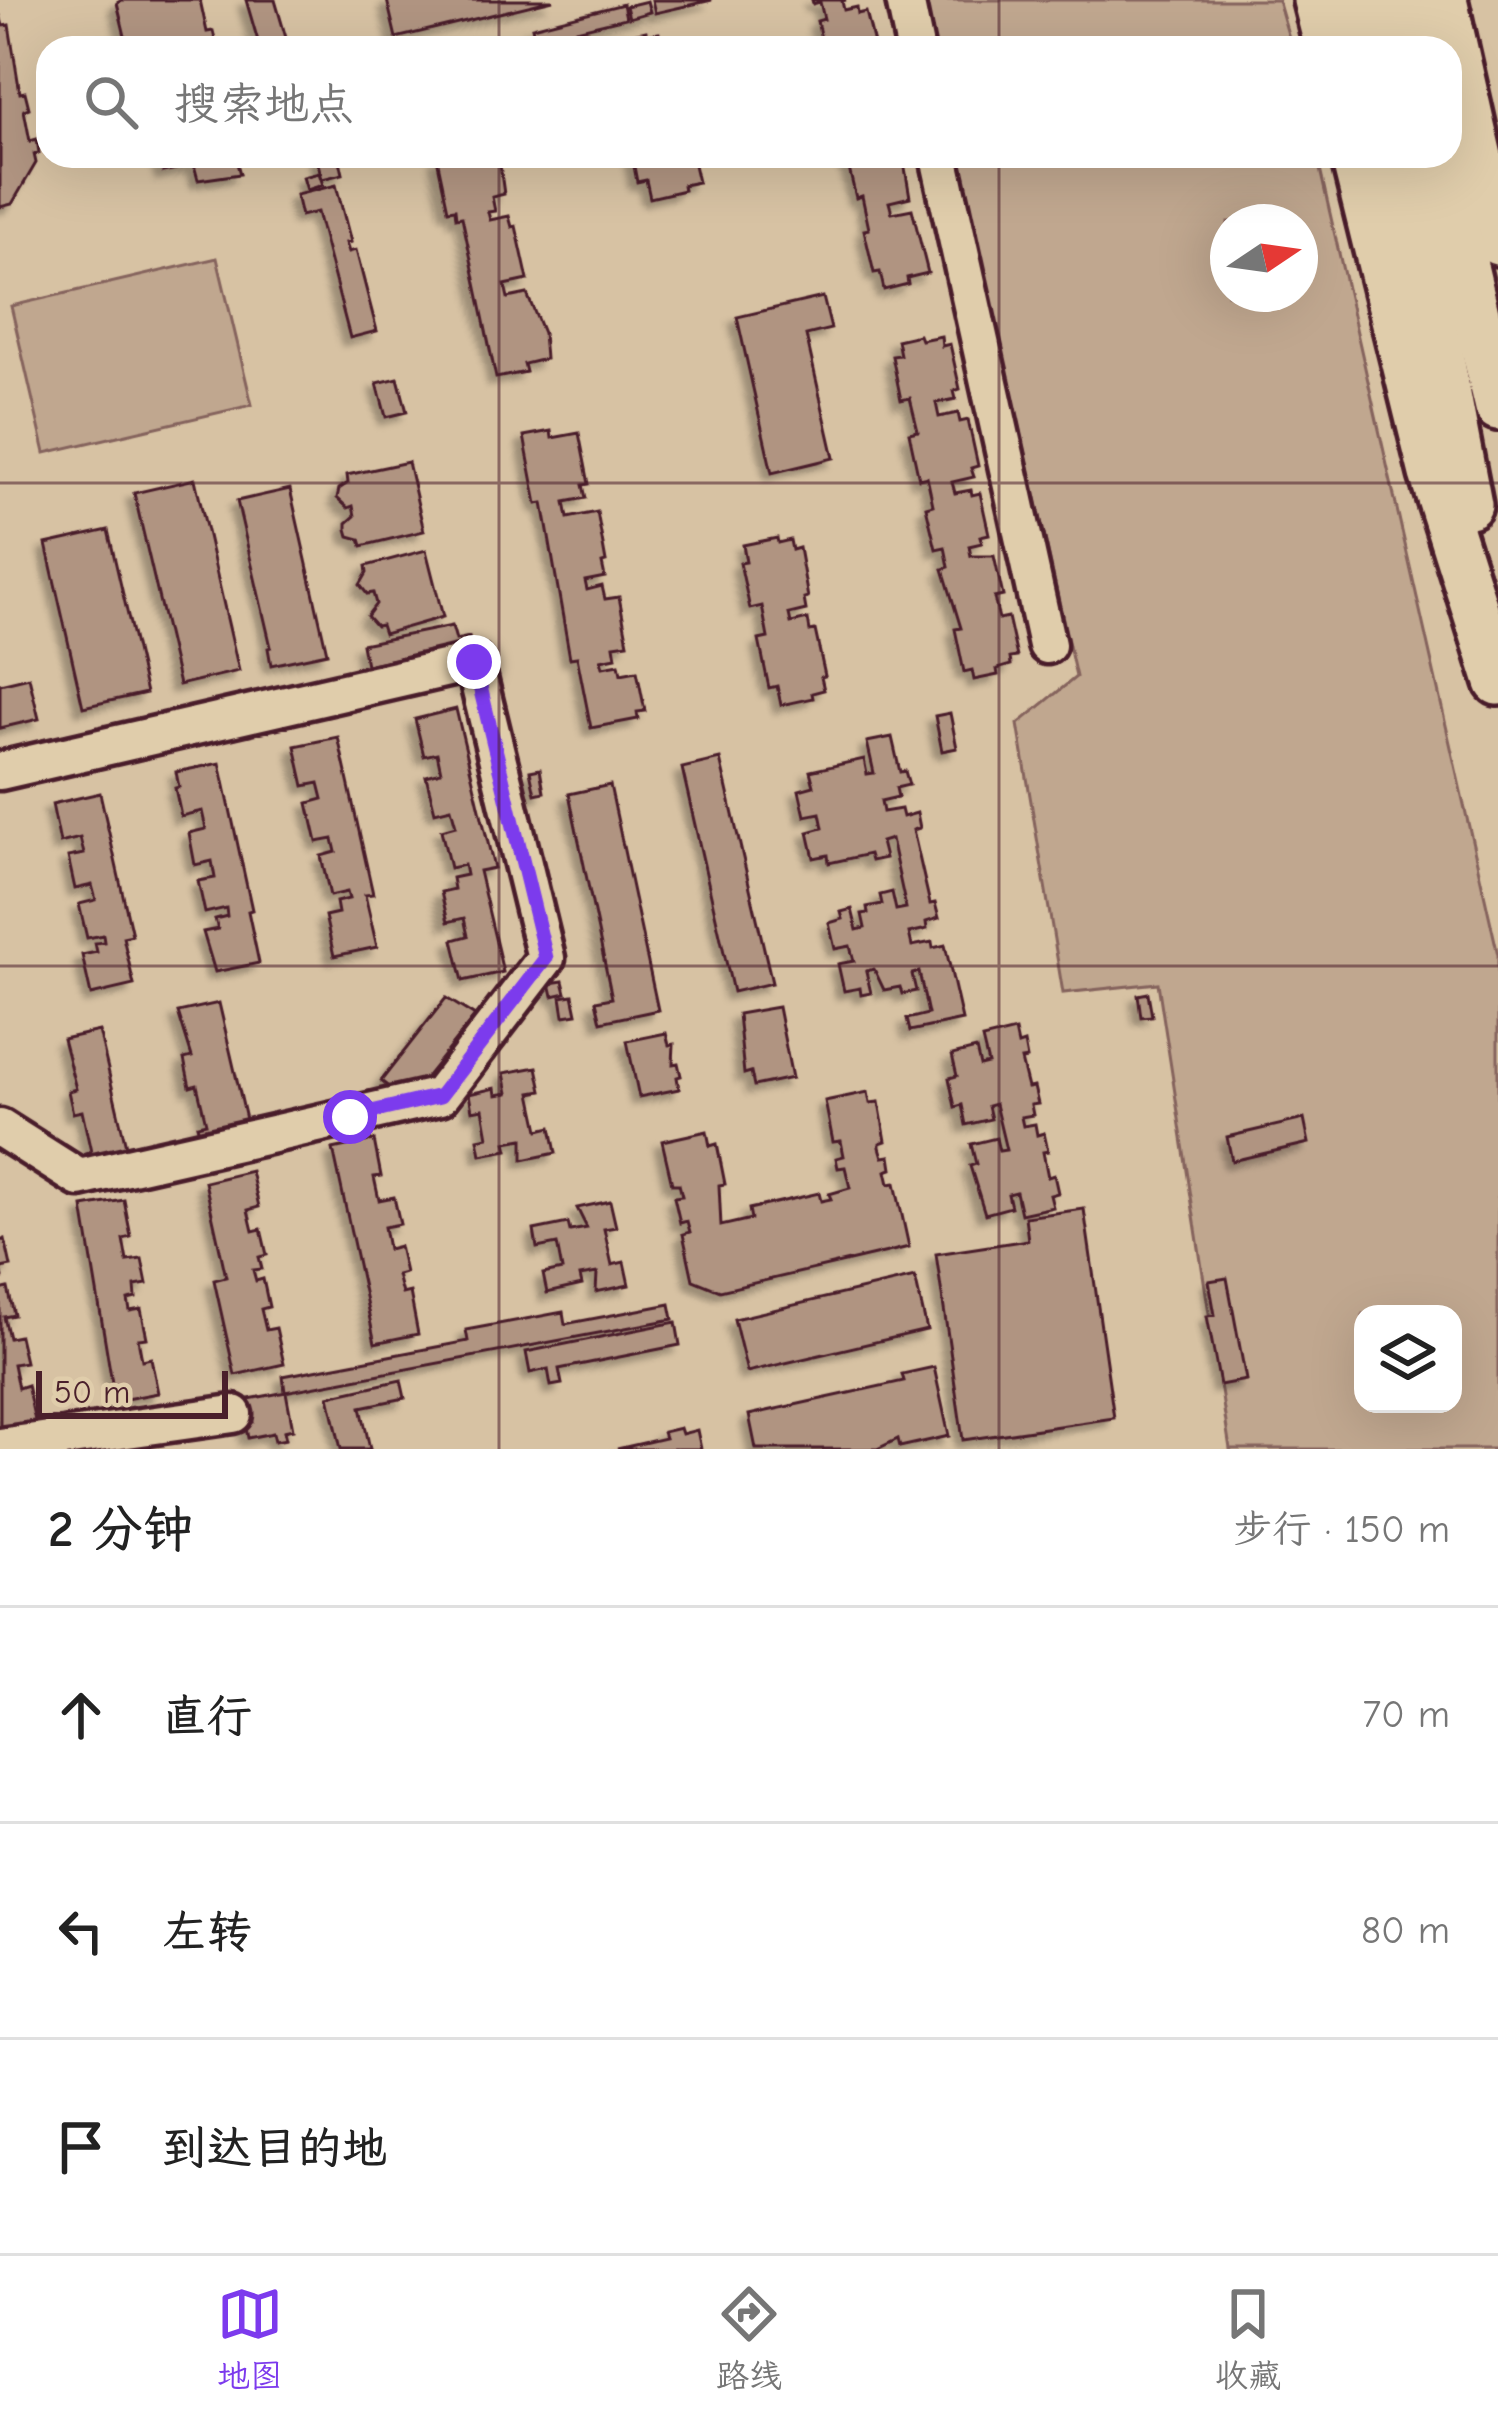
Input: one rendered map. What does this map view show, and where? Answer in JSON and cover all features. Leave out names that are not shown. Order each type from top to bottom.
[{"type":"main road","points":[[1316,0],[1325,36]]},
{"type":"main road","points":[[1360,0],[1369,36]]},
{"type":"main road","points":[[1404,0],[1412,36]]},
{"type":"main road","points":[[1444,0],[1452,36]]},
{"type":"main road","points":[[1462,81],[1498,242]]},
{"type":"main road","points":[[1357,168],[1432,472],[1498,682]]},
{"type":"main road","points":[[1401,168],[1498,407]]},
{"type":"main road","points":[[1440,168],[1449,291],[1498,653]]},
{"type":"street","points":[[905,0],[912,36]]},
{"type":"street","points":[[942,168],[1047,645]]},
{"type":"street","points":[[0,771],[474,662],[546,958],[440,1096],[79,1178],[0,1128]]},
{"type":"street","points":[[0,1448],[233,1414]]},
{"type":"shaded area","points":[[924,0],[1278,0],[1288,36],[932,36]]},
{"type":"shaded area","points":[[962,168],[1320,168],[1498,955],[1498,1449],[1230,1449],[1158,983],[1063,993],[1018,724],[1076,677]]},
{"type":"shaded area","points":[[217,258],[252,405],[45,453],[11,306]]},
{"type":"building","points":[[200,0],[207,32],[213,31],[214,36],[125,36],[117,3]]},
{"type":"building","points":[[246,0],[275,0],[286,36],[256,36]]},
{"type":"building","points":[[387,0],[553,0],[404,36],[396,36]]},
{"type":"building","points":[[652,0],[712,0],[655,13]]},
{"type":"building","points":[[812,0],[846,0],[842,1],[844,10],[857,7],[858,14],[866,12],[872,36],[820,36],[817,21],[824,19],[820,2],[813,4]]},
{"type":"building","points":[[647,1],[650,12],[629,18],[626,6]]},
{"type":"building","points":[[623,4],[626,18],[552,36],[534,36],[532,27]]},
{"type":"building","points":[[0,15],[3,26],[9,25],[20,93],[25,92],[29,108],[24,110],[30,141],[36,139],[36,163],[12,204],[0,207]]},
{"type":"building","points":[[195,168],[238,168],[240,174],[198,180]]},
{"type":"building","points":[[319,168],[342,168],[343,174],[322,179]]},
{"type":"building","points":[[439,168],[500,168],[504,194],[492,197],[495,211],[488,212],[490,220],[509,216],[512,227],[516,226],[528,280],[505,285],[508,298],[527,294],[543,333],[545,359],[524,364],[526,372],[496,378],[462,217],[456,218],[455,209],[448,210]]},
{"type":"building","points":[[634,168],[695,168],[698,182],[650,198],[646,180],[637,182]]},
{"type":"building","points":[[849,168],[905,168],[910,197],[889,202],[892,213],[912,209],[928,273],[884,290],[880,272],[874,273],[862,196],[856,198]]},
{"type":"building","points":[[319,173],[323,185],[307,190],[303,177]]},
{"type":"building","points":[[336,185],[351,242],[346,243],[349,252],[356,250],[377,331],[350,338],[317,212],[301,216],[296,195]]},
{"type":"building","points":[[823,297],[831,329],[806,335],[834,458],[772,473],[737,317]]},
{"type":"building","points":[[919,335],[921,340],[941,336],[942,346],[950,344],[960,389],[954,391],[956,399],[936,403],[939,417],[958,413],[960,422],[968,420],[978,466],[971,468],[974,477],[952,482],[955,493],[980,493],[989,534],[980,536],[982,543],[969,546],[971,556],[994,556],[1003,596],[994,598],[999,619],[1008,617],[1017,657],[1010,658],[1011,665],[997,669],[998,675],[974,680],[972,670],[964,672],[955,629],[961,628],[943,569],[949,567],[945,547],[936,549],[926,507],[933,505],[927,477],[919,479],[909,433],[918,431],[910,398],[901,400],[892,356],[900,355],[897,340]]},
{"type":"building","points":[[398,378],[407,412],[386,417],[377,383]]},
{"type":"building","points":[[551,431],[552,438],[579,433],[589,484],[583,485],[586,498],[565,502],[568,518],[597,512],[605,577],[585,581],[587,590],[602,586],[605,599],[619,597],[628,643],[614,645],[616,657],[601,660],[603,667],[619,664],[621,674],[637,671],[645,711],[637,712],[638,719],[591,728],[577,657],[570,658],[543,503],[537,504],[524,436]]},
{"type":"building","points":[[408,462],[424,531],[362,546],[360,539],[349,536],[347,523],[355,516],[353,506],[348,508],[337,498],[339,489],[348,483],[347,475]]},
{"type":"building","points":[[195,479],[239,671],[179,685],[134,493]]},
{"type":"building","points":[[290,489],[327,653],[271,665],[271,647],[237,501]]},
{"type":"building","points":[[108,530],[146,693],[83,707],[46,544]]},
{"type":"building","points":[[777,538],[778,543],[790,540],[792,550],[799,548],[808,598],[804,599],[806,610],[789,614],[791,623],[808,619],[810,631],[815,630],[825,676],[821,677],[824,690],[812,693],[813,698],[781,705],[777,686],[769,688],[759,640],[768,638],[762,606],[750,609],[740,563],[746,562],[743,545]]},
{"type":"building","points":[[426,550],[443,617],[384,634],[381,625],[367,616],[376,604],[373,593],[367,594],[360,585],[366,566]]},
{"type":"building","points":[[452,626],[456,640],[469,637],[472,650],[452,647],[366,665],[362,644]]},
{"type":"building","points":[[29,677],[39,719],[0,728],[0,684]]},
{"type":"building","points":[[456,709],[494,868],[479,871],[503,972],[463,981],[453,940],[468,936],[464,918],[448,922],[441,892],[454,889],[452,878],[466,875],[464,865],[450,868],[441,830],[456,826],[451,808],[435,812],[426,776],[441,772],[437,753],[424,756],[415,719]]},
{"type":"building","points":[[950,713],[957,748],[942,751],[935,716]]},
{"type":"building","points":[[338,737],[373,894],[365,895],[377,947],[334,956],[325,916],[338,913],[336,902],[349,899],[347,892],[330,896],[321,856],[336,852],[333,839],[317,842],[308,803],[323,799],[319,783],[304,786],[295,746]]},
{"type":"building","points":[[892,737],[900,772],[905,771],[909,785],[896,788],[898,797],[881,801],[883,812],[901,809],[903,817],[917,813],[920,828],[913,830],[930,904],[935,903],[939,918],[926,922],[927,929],[909,933],[912,946],[945,945],[962,1020],[910,1031],[907,1019],[928,1014],[919,972],[912,974],[916,991],[884,990],[874,969],[866,971],[871,993],[861,995],[860,988],[844,991],[838,964],[854,961],[850,946],[835,949],[829,923],[843,919],[841,912],[852,909],[857,930],[865,928],[862,914],[868,913],[867,907],[882,904],[880,895],[892,892],[896,910],[906,908],[891,839],[881,842],[885,858],[871,861],[869,854],[829,863],[828,855],[814,858],[808,832],[823,828],[820,813],[805,816],[799,790],[814,786],[810,771],[864,759],[867,774],[874,773],[867,742]]},
{"type":"building","points":[[720,759],[772,983],[733,992],[682,768]]},
{"type":"building","points":[[220,763],[259,963],[215,972],[203,932],[218,929],[215,919],[227,916],[226,908],[205,913],[198,881],[215,878],[212,861],[195,865],[189,833],[206,829],[202,811],[181,816],[175,788],[179,787],[176,772]]},
{"type":"building","points":[[540,769],[544,792],[535,794],[530,771]]},
{"type":"building","points":[[610,785],[658,1010],[601,1022],[596,1001],[612,998],[569,794]]},
{"type":"building","points":[[100,793],[132,935],[123,937],[134,985],[91,995],[82,955],[97,952],[95,943],[104,942],[103,935],[87,938],[79,904],[96,900],[92,885],[75,889],[68,857],[84,854],[80,838],[60,843],[52,804]]},
{"type":"building","points":[[563,981],[566,993],[553,996],[550,983]]},
{"type":"building","points":[[1148,993],[1152,1016],[1141,1017],[1138,995]]},
{"type":"building","points":[[573,995],[577,1014],[564,1016],[561,997]]},
{"type":"building","points":[[446,998],[475,1016],[415,1091],[400,1096],[381,1081]]},
{"type":"building","points":[[219,1003],[248,1128],[201,1139],[197,1125],[206,1123],[197,1085],[190,1087],[184,1059],[192,1057],[178,1012]]},
{"type":"building","points":[[778,1007],[792,1078],[754,1086],[751,1072],[744,1074],[738,1014]]},
{"type":"building","points":[[99,1031],[128,1155],[88,1165],[85,1154],[91,1152],[82,1111],[73,1113],[68,1091],[76,1089],[63,1039]]},
{"type":"building","points":[[1015,1031],[1018,1045],[1024,1043],[1027,1059],[1021,1060],[1038,1104],[1031,1105],[1033,1115],[1021,1117],[1023,1126],[1035,1124],[1037,1135],[1044,1133],[1048,1177],[1054,1175],[1058,1193],[1050,1195],[1053,1207],[1021,1214],[1016,1192],[1008,1194],[1011,1207],[985,1214],[970,1166],[976,1164],[971,1144],[996,1138],[999,1151],[1006,1150],[995,1104],[988,1106],[991,1119],[966,1125],[962,1105],[955,1107],[949,1078],[957,1076],[952,1055],[976,1049],[980,1066],[988,1064],[982,1039]]},
{"type":"building","points":[[666,1033],[669,1045],[674,1044],[679,1089],[639,1097],[627,1041]]},
{"type":"building","points":[[537,1067],[542,1091],[531,1093],[539,1130],[551,1127],[556,1153],[523,1160],[523,1139],[506,1142],[508,1150],[481,1155],[478,1139],[488,1137],[483,1109],[472,1111],[469,1094],[495,1088],[496,1095],[508,1093],[504,1073]]},
{"type":"building","points":[[868,1092],[870,1103],[879,1102],[886,1141],[880,1147],[883,1157],[890,1156],[892,1169],[886,1171],[889,1184],[895,1183],[909,1247],[720,1291],[693,1280],[683,1234],[690,1232],[687,1221],[680,1223],[674,1197],[682,1196],[679,1184],[672,1184],[662,1141],[707,1131],[710,1146],[717,1144],[725,1184],[719,1185],[721,1226],[751,1219],[749,1209],[819,1193],[821,1201],[831,1199],[829,1194],[850,1188],[845,1167],[838,1168],[836,1158],[844,1156],[841,1141],[833,1142],[825,1101]]},
{"type":"building","points":[[1304,1119],[1309,1143],[1232,1161],[1227,1137]]},
{"type":"building","points":[[374,1140],[381,1176],[374,1177],[379,1200],[394,1197],[400,1224],[384,1227],[388,1249],[399,1246],[405,1273],[397,1275],[402,1294],[410,1292],[418,1334],[375,1343],[333,1149]]},
{"type":"building","points":[[251,1171],[259,1207],[248,1210],[253,1231],[261,1229],[267,1255],[259,1257],[262,1269],[253,1270],[256,1281],[263,1279],[269,1307],[261,1309],[266,1330],[276,1328],[284,1364],[235,1375],[214,1280],[226,1277],[205,1182]]},
{"type":"building","points":[[124,1200],[131,1237],[123,1239],[127,1261],[142,1259],[147,1284],[135,1286],[136,1298],[128,1300],[130,1311],[141,1309],[147,1338],[138,1339],[142,1360],[151,1358],[158,1393],[115,1401],[83,1207]]},
{"type":"building","points":[[610,1201],[616,1227],[604,1229],[612,1265],[624,1262],[629,1285],[596,1292],[597,1273],[580,1276],[582,1285],[547,1293],[543,1274],[562,1270],[557,1244],[537,1248],[534,1230],[568,1223],[570,1231],[587,1228],[577,1208]]},
{"type":"building","points":[[1084,1209],[1114,1418],[963,1440],[936,1254],[1028,1240],[1025,1217]]},
{"type":"building","points":[[5,1239],[11,1266],[1,1268],[0,1279],[0,1241]]},
{"type":"building","points":[[915,1277],[927,1330],[747,1372],[734,1319]]},
{"type":"building","points":[[1227,1278],[1246,1380],[1220,1385],[1207,1316],[1215,1315],[1209,1281]]},
{"type":"building","points":[[8,1288],[14,1315],[4,1317],[9,1338],[19,1336],[25,1362],[13,1364],[18,1388],[27,1385],[35,1421],[0,1428],[0,1290]]},
{"type":"building","points":[[670,1304],[673,1319],[285,1392],[283,1376],[468,1341],[466,1330],[563,1312],[565,1324]]},
{"type":"building","points":[[676,1322],[680,1345],[559,1369],[562,1384],[551,1386],[548,1369],[530,1373],[526,1352]]},
{"type":"building","points":[[934,1367],[949,1436],[900,1447],[898,1439],[877,1449],[756,1449],[749,1415],[904,1381],[902,1374]]},
{"type":"building","points":[[401,1380],[405,1398],[361,1407],[370,1449],[341,1449],[329,1396]]},
{"type":"building","points":[[286,1392],[293,1429],[284,1431],[286,1439],[275,1441],[273,1433],[248,1438],[245,1423],[253,1422],[249,1399]]},
{"type":"building","points":[[680,1428],[682,1434],[697,1430],[701,1449],[617,1449],[665,1438],[663,1432]]},
{"type":"route","points":[[350,1117],[440,1096],[546,958],[474,662]]}]
